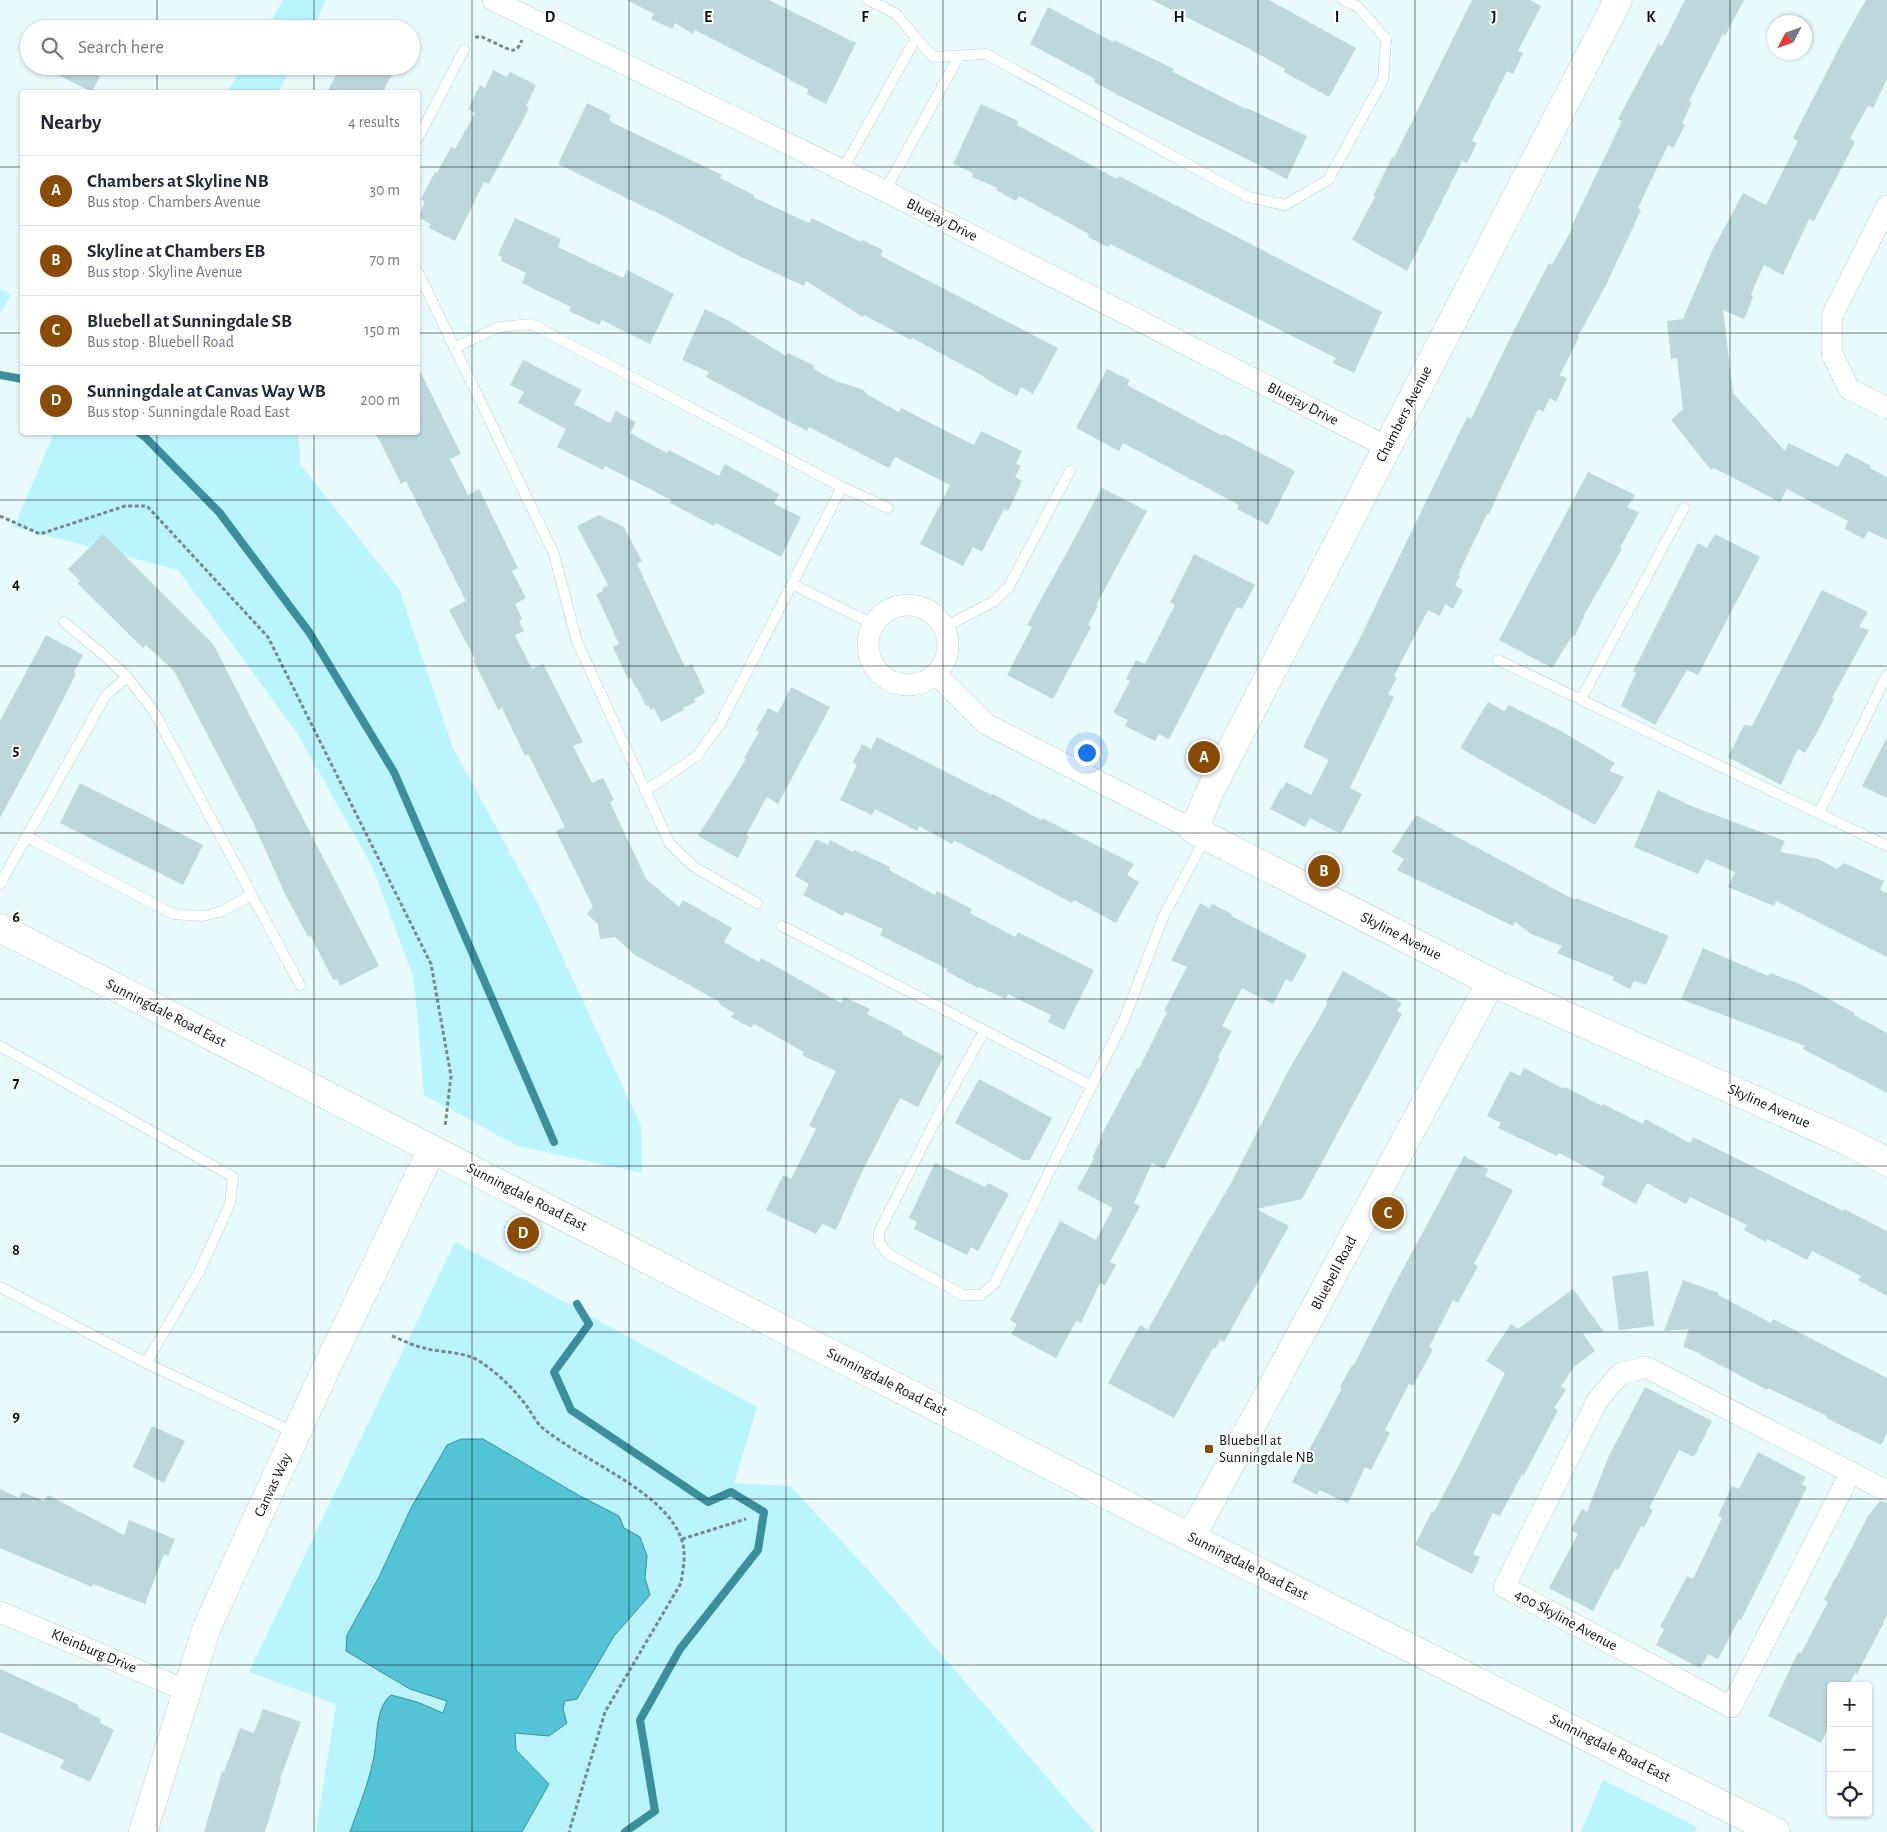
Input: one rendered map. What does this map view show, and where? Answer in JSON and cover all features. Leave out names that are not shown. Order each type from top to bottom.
[{"type":"street","name":"Bluejay Drive","points":[[493,0],[885,191],[1387,447]]},
{"type":"street","name":"Chambers Avenue","points":[[1200,833],[1210,791],[1618,0]]},
{"type":"street","points":[[1887,206],[1832,316],[1832,354],[1849,388],[1887,408]]},
{"type":"street","points":[[913,604],[928,609],[940,620],[944,627],[948,633],[948,656],[937,675],[920,684],[901,685],[883,677],[871,662],[868,643],[873,624],[884,612],[898,605],[913,604]]},
{"type":"street","name":"Skyline Avenue","points":[[937,675],[986,724],[1491,982],[1848,1142],[1887,1162]]},
{"type":"street","name":"Sunningdale Road East","points":[[0,928],[438,1140],[1192,1537],[1776,1832]]},
{"type":"street","name":"Bluebell Road","points":[[1192,1537],[1491,982]]},
{"type":"street","name":"Canvas Way","points":[[144,1832],[207,1627],[296,1434],[438,1140]]},
{"type":"street","name":"400 Skyline Avenue","points":[[1851,1472],[1730,1707],[1504,1587],[1597,1401],[1620,1374],[1646,1367],[1851,1472],[1887,1491]]},
{"type":"street","name":"Kleinburg Drive","points":[[0,1612],[187,1691]]},
{"type":"lane","points":[[868,0],[895,13],[933,57],[986,54],[1248,197],[1285,205],[1328,180],[1383,80],[1386,39],[1358,7],[1344,0]]},
{"type":"lane","points":[[842,171],[916,38]]},
{"type":"lane","points":[[420,134],[464,50]]},
{"type":"lane","points":[[885,191],[959,56]]},
{"type":"lane","points":[[420,276],[554,554],[577,642],[670,844],[694,867],[756,903]]},
{"type":"lane","points":[[454,348],[498,326],[531,324],[842,487],[888,508]]},
{"type":"lane","points":[[944,627],[993,602],[1008,588],[1070,471]]},
{"type":"lane","points":[[646,791],[697,756],[720,724],[842,487]]},
{"type":"lane","points":[[1581,699],[1684,508]]},
{"type":"lane","points":[[792,584],[873,624]]},
{"type":"lane","points":[[64,622],[127,677],[153,710],[300,985]]},
{"type":"lane","points":[[1498,660],[1887,846]]},
{"type":"lane","points":[[1819,813],[1887,675]]},
{"type":"lane","points":[[0,884],[106,695],[127,677]]},
{"type":"lane","points":[[984,1031],[935,1121],[879,1232],[879,1242],[888,1254],[963,1295],[981,1296],[994,1284],[1124,1020],[1164,915],[1200,833]]},
{"type":"lane","points":[[26,837],[173,914],[202,916],[220,912],[252,895]]},
{"type":"lane","points":[[782,926],[1092,1086]]},
{"type":"lane","points":[[0,1046],[233,1177],[230,1204],[202,1263],[146,1363]]},
{"type":"lane","points":[[0,1287],[146,1363],[296,1434]]},
{"type":"path","points":[[464,50],[467,42],[476,37],[482,37],[514,51],[524,35]]},
{"type":"path","points":[[0,516],[40,534],[125,506],[147,506],[268,637],[431,964],[451,1076],[438,1140]]},
{"type":"path","points":[[392,1336],[424,1348],[450,1352],[477,1360],[499,1375],[528,1407],[541,1428],[568,1447],[648,1496],[670,1519],[682,1539],[684,1560],[682,1583],[605,1712],[569,1832]]},
{"type":"path","points":[[682,1539],[746,1519]]},
{"type":"shaded area","points":[[283,0],[326,0],[316,20],[271,20]]},
{"type":"shaded area","points":[[237,75],[287,75],[279,90],[228,90]]},
{"type":"shaded area","points":[[0,288],[11,295],[0,314]]},
{"type":"shaded area","points":[[53,435],[298,435],[300,464],[399,589],[453,748],[538,904],[641,1126],[642,1173],[518,1146],[424,1095],[414,979],[373,868],[297,733],[178,570],[14,527]]},
{"type":"shaded area","points":[[455,1242],[757,1407],[734,1483],[790,1486],[874,1576],[1094,1832],[316,1832],[336,1704],[249,1672]]},
{"type":"shaded area","points":[[1603,1780],[1697,1827],[1695,1832],[1581,1832]]},
{"type":"water","points":[[461,1439],[483,1439],[580,1496],[619,1516],[624,1528],[640,1537],[647,1556],[645,1578],[650,1595],[614,1636],[577,1699],[565,1701],[563,1709],[567,1723],[549,1736],[515,1733],[516,1750],[549,1784],[522,1832],[350,1832],[371,1770],[379,1717],[386,1701],[391,1695],[417,1702],[443,1713],[447,1701],[410,1689],[346,1651],[347,1635],[379,1577],[411,1508],[447,1445]]},
{"type":"building","points":[[627,0],[769,0],[856,43],[826,104],[807,94],[808,89],[695,30],[693,34],[675,23],[672,29],[651,19],[654,14]]},
{"type":"building","points":[[1152,0],[1269,0],[1356,48],[1329,97],[1284,72],[1285,69],[1246,47]]},
{"type":"building","points":[[1472,0],[1530,0],[1541,6],[1518,51],[1523,53],[1513,74],[1507,71],[1472,141],[1477,143],[1467,163],[1462,161],[1407,271],[1352,240]]},
{"type":"building","points":[[1685,0],[1744,0],[1725,36],[1723,34],[1689,101],[1692,102],[1682,123],[1685,125],[1673,148],[1668,145],[1638,208],[1641,210],[1606,285],[1578,336],[1560,375],[1567,378],[1556,402],[1550,398],[1543,412],[1538,409],[1489,514],[1487,514],[1458,575],[1460,576],[1455,585],[1463,590],[1453,609],[1445,604],[1440,616],[1428,610],[1394,676],[1397,678],[1388,694],[1394,697],[1350,788],[1362,794],[1341,834],[1310,818],[1305,827],[1270,809],[1286,782],[1311,795],[1329,760],[1303,747],[1358,642],[1467,417],[1471,419],[1549,263],[1552,265],[1573,227],[1571,227],[1622,121],[1618,119],[1658,44],[1662,46]]},
{"type":"building","points":[[1866,0],[1887,0],[1887,79],[1873,108],[1868,106],[1850,138],[1855,142],[1814,221],[1809,219],[1783,275],[1764,265],[1751,294],[1753,297],[1744,319],[1723,310],[1733,393],[1785,451],[1788,443],[1838,467],[1846,453],[1887,477],[1887,540],[1868,531],[1864,539],[1845,529],[1848,521],[1787,489],[1780,502],[1714,468],[1711,470],[1671,420],[1683,409],[1677,358],[1671,359],[1667,321],[1683,319],[1712,251],[1743,193],[1766,205],[1798,141],[1793,138],[1843,40]]},
{"type":"building","points":[[1048,7],[1113,42],[1114,40],[1174,69],[1173,72],[1246,109],[1307,136],[1287,179],[1122,97],[1094,82],[1095,79],[1030,44]]},
{"type":"building","points":[[493,70],[507,77],[510,72],[536,85],[526,106],[529,108],[489,184],[484,182],[455,241],[429,228],[431,224],[420,218],[420,213],[425,202],[421,199],[435,172],[437,173],[451,147],[455,149],[475,113],[468,109],[480,85],[485,88]]},
{"type":"building","points":[[58,75],[100,75],[93,90],[88,90]]},
{"type":"building","points":[[336,75],[392,75],[384,90],[328,90]]},
{"type":"building","points":[[587,103],[611,115],[609,121],[722,175],[720,178],[754,195],[753,197],[809,223],[812,218],[861,242],[862,240],[883,250],[881,256],[1058,348],[1033,394],[1021,387],[1017,396],[912,338],[911,340],[864,315],[863,317],[806,281],[804,286],[741,257],[652,210],[558,164]]},
{"type":"building","points":[[981,104],[1018,121],[1017,125],[1117,179],[1119,176],[1382,312],[1354,373],[1333,363],[1336,358],[1110,244],[1108,247],[1088,237],[1089,234],[1019,196],[1016,201],[996,190],[998,188],[972,177],[973,173],[953,164]]},
{"type":"building","points":[[515,218],[561,239],[558,247],[623,278],[627,270],[674,294],[650,344],[602,320],[599,325],[569,311],[571,307],[522,283],[526,273],[501,261],[502,257],[498,255]]},
{"type":"building","points":[[705,309],[729,321],[786,356],[788,353],[813,365],[815,370],[836,381],[864,390],[866,394],[899,412],[901,408],[974,445],[981,431],[1022,451],[1016,464],[1021,466],[1015,477],[1022,481],[1008,511],[1004,509],[982,552],[973,547],[963,566],[920,544],[950,485],[895,457],[889,468],[809,427],[807,431],[706,377],[709,372],[682,360]]},
{"type":"building","points":[[523,360],[582,390],[574,404],[610,423],[616,411],[636,422],[630,433],[667,453],[669,450],[719,476],[725,464],[779,494],[774,504],[801,517],[781,557],[716,523],[714,526],[670,503],[671,500],[605,466],[603,470],[557,447],[566,429],[518,403],[524,392],[510,385]]},
{"type":"building","points":[[1107,369],[1130,380],[1127,385],[1223,436],[1224,434],[1295,471],[1268,525],[1237,509],[1239,505],[1123,443],[1119,451],[1076,428]]},
{"type":"building","points":[[420,371],[461,454],[450,459],[468,495],[479,489],[518,568],[512,571],[526,598],[515,604],[522,619],[519,621],[524,631],[515,635],[532,669],[543,664],[583,742],[573,746],[592,783],[603,778],[614,800],[610,802],[646,879],[679,907],[683,900],[732,928],[724,942],[759,962],[761,958],[841,1003],[844,997],[870,1009],[867,1014],[944,1056],[918,1107],[900,1098],[863,1170],[836,1230],[822,1224],[816,1234],[766,1210],[783,1175],[791,1179],[816,1129],[809,1126],[836,1071],[802,1055],[804,1052],[754,1024],[751,1028],[731,1017],[734,1013],[719,1004],[720,1002],[635,955],[615,937],[600,939],[598,924],[587,914],[593,907],[556,831],[565,827],[528,754],[525,756],[502,708],[498,710],[473,660],[475,659],[449,610],[466,601],[406,481],[401,484],[376,435],[420,435]]},
{"type":"building","points":[[1588,472],[1635,495],[1627,508],[1639,512],[1620,548],[1622,549],[1583,617],[1575,636],[1573,635],[1552,668],[1499,640]]},
{"type":"building","points":[[1102,488],[1147,511],[1096,605],[1098,606],[1088,625],[1091,627],[1053,699],[1007,675],[1032,627],[1027,625]]},
{"type":"building","points":[[599,515],[624,527],[642,561],[637,564],[685,667],[692,664],[705,693],[694,699],[696,702],[683,708],[684,710],[661,722],[654,708],[651,710],[648,705],[646,706],[631,678],[628,679],[613,647],[619,644],[596,594],[603,591],[602,588],[608,585],[577,526]]},
{"type":"building","points":[[103,534],[213,644],[379,966],[340,986],[337,979],[333,980],[310,935],[308,937],[284,892],[253,822],[174,671],[146,645],[143,648],[77,583],[80,581],[68,569]]},
{"type":"building","points":[[1715,534],[1760,557],[1698,675],[1687,670],[1655,725],[1621,706],[1636,673],[1633,672],[1698,543],[1707,548]]},
{"type":"building","points":[[1194,554],[1255,585],[1242,609],[1237,607],[1169,739],[1159,734],[1155,741],[1125,726],[1128,720],[1113,713],[1130,681],[1126,679],[1136,660],[1145,664],[1175,605],[1170,602]]},
{"type":"building","points":[[1822,590],[1868,612],[1859,627],[1869,630],[1832,698],[1834,699],[1816,734],[1805,753],[1798,749],[1781,785],[1728,757],[1744,725],[1752,726]]},
{"type":"building","points":[[46,635],[83,655],[74,672],[76,674],[0,818],[0,721]]},
{"type":"building","points":[[791,687],[830,707],[778,804],[767,797],[746,835],[749,836],[738,858],[698,836],[746,759],[744,758],[759,732],[756,730],[768,708],[778,713]]},
{"type":"building","points":[[1488,702],[1504,711],[1509,705],[1561,731],[1615,763],[1609,771],[1624,777],[1595,825],[1460,748]]},
{"type":"building","points":[[877,737],[993,794],[1041,820],[1042,818],[1134,864],[1127,875],[1139,882],[1116,923],[1074,900],[1072,903],[954,840],[952,844],[919,826],[917,831],[875,809],[872,815],[840,800],[857,765],[853,762],[862,744],[871,749]]},
{"type":"building","points":[[1887,737],[1887,798],[1862,786]]},
{"type":"building","points":[[80,783],[203,845],[183,885],[60,823]]},
{"type":"building","points":[[1658,790],[1691,806],[1785,841],[1780,852],[1818,859],[1837,869],[1844,863],[1884,881],[1880,890],[1887,893],[1887,957],[1776,901],[1774,906],[1728,887],[1735,872],[1706,859],[1698,874],[1634,847]]},
{"type":"building","points":[[1416,815],[1575,900],[1576,898],[1669,936],[1646,985],[1634,981],[1630,989],[1612,980],[1614,977],[1557,953],[1562,946],[1531,934],[1515,922],[1513,926],[1397,870],[1404,859],[1392,852]]},
{"type":"building","points":[[816,839],[828,845],[830,840],[853,852],[854,850],[890,867],[889,870],[935,895],[937,891],[972,909],[970,913],[1015,937],[1018,932],[1094,970],[1064,1030],[1048,1022],[1051,1015],[1008,994],[1006,999],[978,988],[946,971],[947,969],[880,935],[883,929],[845,912],[843,916],[803,895],[809,884],[795,876]]},
{"type":"building","points":[[1200,903],[1209,908],[1212,904],[1232,914],[1231,916],[1307,955],[1292,982],[1286,979],[1273,1004],[1242,988],[1222,1026],[1232,1031],[1218,1057],[1220,1058],[1202,1095],[1164,1169],[1152,1163],[1134,1203],[1140,1206],[1110,1262],[1116,1265],[1105,1285],[1100,1283],[1081,1323],[1076,1321],[1056,1358],[1011,1334],[1017,1324],[1010,1320],[1060,1221],[1096,1240],[1113,1208],[1077,1189],[1094,1159],[1092,1158],[1101,1136],[1137,1068],[1139,1069],[1167,1012],[1164,1011],[1187,967],[1171,960]]},
{"type":"building","points":[[1703,948],[1768,976],[1770,973],[1800,984],[1855,1013],[1854,1015],[1887,1033],[1887,1093],[1803,1049],[1805,1046],[1681,999]]},
{"type":"building","points":[[1343,971],[1402,1003],[1397,1011],[1402,1014],[1302,1199],[1256,1209],[1289,1226],[1224,1342],[1220,1340],[1215,1349],[1213,1348],[1174,1418],[1108,1383],[1140,1325],[1148,1330],[1231,1183],[1287,1073],[1328,1003],[1326,1002]]},
{"type":"building","points":[[1524,1068],[1564,1089],[1565,1087],[1643,1124],[1645,1119],[1690,1143],[1693,1137],[1887,1231],[1887,1296],[1858,1280],[1861,1276],[1812,1251],[1807,1260],[1767,1239],[1766,1242],[1744,1230],[1747,1225],[1690,1197],[1686,1204],[1647,1183],[1636,1204],[1601,1185],[1605,1177],[1559,1153],[1557,1156],[1498,1128],[1501,1123],[1487,1116],[1510,1071],[1520,1076]]},
{"type":"building","points":[[979,1079],[1052,1118],[1030,1160],[1022,1160],[955,1123]]},
{"type":"building","points":[[1464,1156],[1488,1169],[1485,1176],[1513,1190],[1474,1264],[1478,1266],[1458,1303],[1453,1300],[1429,1347],[1433,1349],[1413,1386],[1409,1384],[1385,1430],[1390,1433],[1371,1470],[1365,1467],[1348,1503],[1319,1490],[1317,1495],[1292,1482],[1342,1388],[1340,1387],[1352,1365],[1354,1365],[1397,1280]]},
{"type":"building","points":[[935,1163],[985,1187],[988,1183],[1009,1194],[978,1251],[971,1247],[967,1255],[914,1229],[917,1222],[909,1218]]},
{"type":"building","points":[[1648,1271],[1654,1326],[1619,1330],[1612,1276]]},
{"type":"building","points":[[1683,1280],[1719,1293],[1718,1295],[1771,1323],[1773,1319],[1887,1378],[1887,1433],[1881,1445],[1826,1418],[1827,1416],[1768,1388],[1767,1390],[1683,1347],[1689,1329],[1664,1331]]},
{"type":"building","points":[[1573,1289],[1604,1332],[1583,1334],[1595,1351],[1574,1367],[1561,1386],[1566,1390],[1554,1408],[1558,1410],[1524,1475],[1522,1474],[1500,1516],[1493,1513],[1473,1554],[1480,1557],[1472,1574],[1415,1545],[1432,1511],[1434,1512],[1458,1467],[1505,1373],[1486,1361],[1511,1324],[1518,1329]]},
{"type":"building","points":[[1645,1387],[1712,1421],[1694,1457],[1679,1450],[1649,1508],[1653,1510],[1644,1528],[1641,1526],[1618,1570],[1615,1569],[1593,1611],[1549,1588],[1578,1534],[1571,1530],[1582,1509],[1587,1512],[1609,1456]]},
{"type":"building","points":[[152,1426],[185,1441],[164,1483],[133,1467]]},
{"type":"building","points":[[1758,1452],[1806,1477],[1802,1484],[1807,1487],[1741,1620],[1739,1619],[1718,1659],[1708,1654],[1700,1668],[1656,1645],[1664,1629],[1660,1627],[1687,1576],[1693,1579],[1722,1518],[1718,1516],[1732,1486],[1739,1489]]},
{"type":"building","points":[[0,1489],[19,1498],[22,1492],[44,1501],[48,1495],[124,1535],[129,1520],[175,1539],[168,1556],[164,1554],[145,1604],[93,1584],[92,1587],[0,1548]]},
{"type":"building","points":[[1880,1501],[1887,1503],[1887,1616],[1857,1674],[1855,1673],[1850,1682],[1827,1682],[1827,1730],[1821,1743],[1768,1716],[1798,1652],[1801,1653],[1828,1602],[1824,1600],[1868,1516]]},
{"type":"building","points":[[0,1669],[79,1705],[78,1708],[101,1719],[100,1723],[114,1730],[90,1782],[60,1768],[64,1760],[0,1732]]},
{"type":"building","points":[[263,1709],[301,1722],[280,1779],[265,1832],[204,1832],[222,1771],[224,1772],[240,1728],[254,1733]]},
{"type":"waterway","points":[[0,375],[20,379]]},
{"type":"waterway","points":[[142,435],[219,512],[309,632],[394,772],[554,1142]]},
{"type":"waterway","points":[[577,1304],[589,1324],[554,1372],[571,1410],[708,1502],[731,1492],[764,1512],[758,1550],[680,1649],[640,1720],[655,1811],[625,1832]]},
{"type":"place","name":"Chambers at Skyline NB","points":[[1204,757]]},
{"type":"place","name":"Skyline at Chambers EB","points":[[1324,871]]},
{"type":"place","name":"Bluebell at Sunningdale SB","points":[[1388,1213]]},
{"type":"place","name":"Sunningdale at Canvas Way WB","points":[[523,1233]]},
{"type":"place","name":"Bluebell at Sunningdale NB","points":[[1209,1449]]}]
